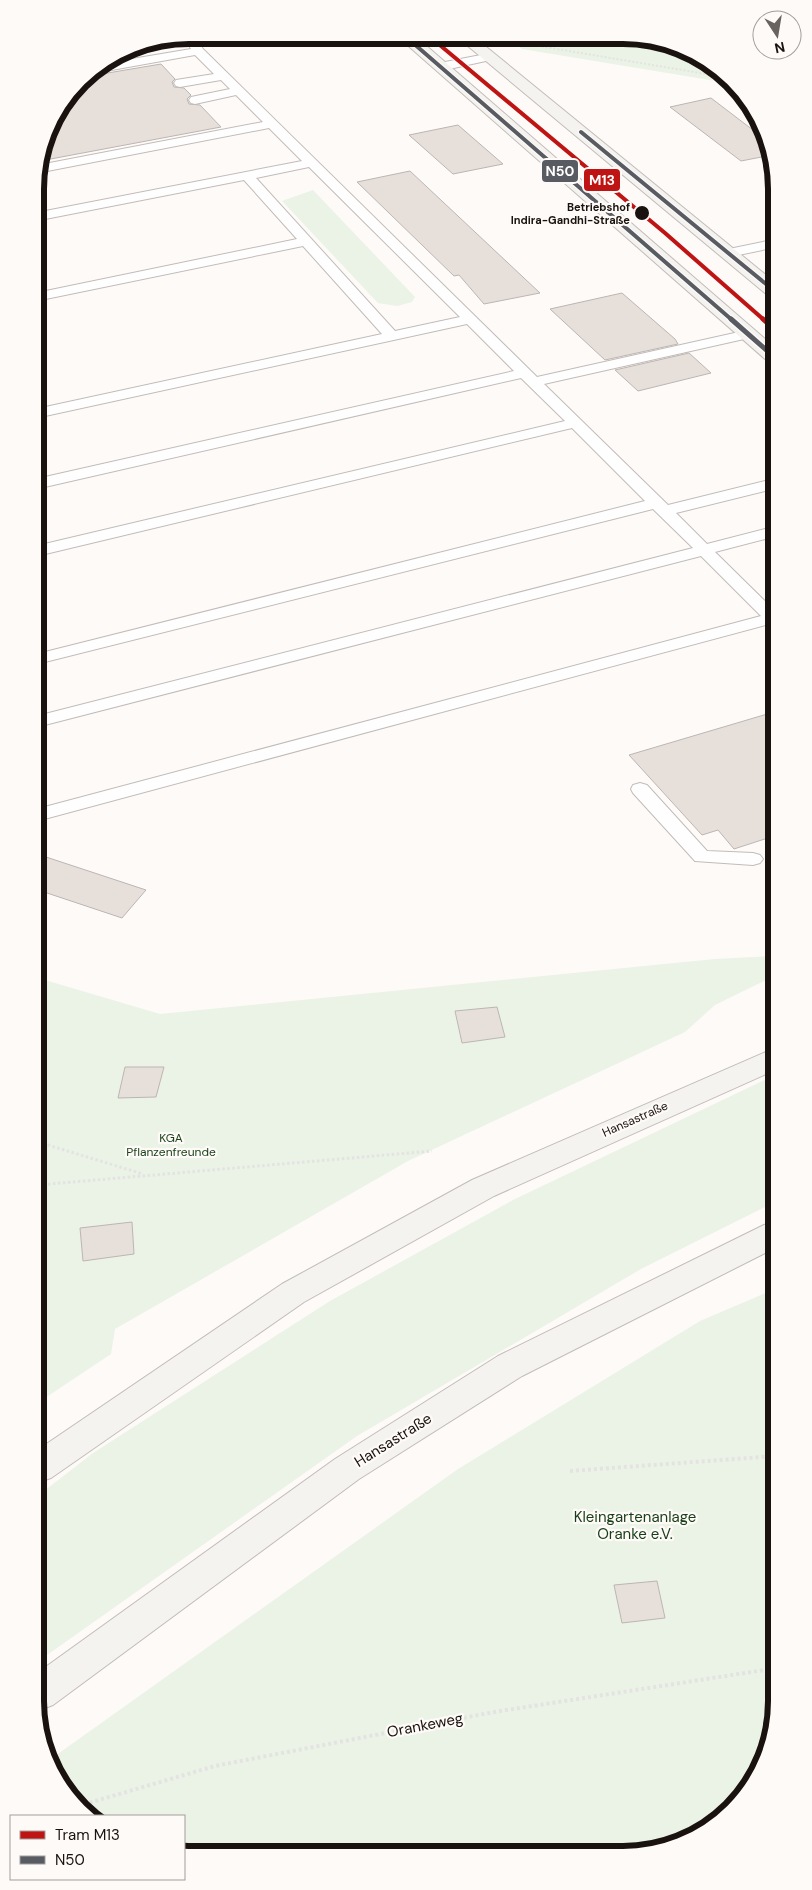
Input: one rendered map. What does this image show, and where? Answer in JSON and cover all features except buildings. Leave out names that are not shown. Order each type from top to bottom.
[{"type":"main road","points":[[413,44],[569,177],[768,352]]},
{"type":"main road","points":[[474,44],[768,286]]},
{"type":"main road","name":"Hansastraße","points":[[44,1465],[293,1293],[483,1188],[768,1061]]},
{"type":"main road","name":"Hansastraße","points":[[44,1689],[347,1469],[510,1366],[768,1237]]},
{"type":"lane","points":[[194,44],[198,51],[223,76],[768,613]]},
{"type":"lane","points":[[111,66],[198,51]]},
{"type":"lane","points":[[440,67],[491,58]]},
{"type":"lane","points":[[180,83],[223,76]]},
{"type":"lane","points":[[195,100],[239,91]]},
{"type":"lane","points":[[46,167],[272,124]]},
{"type":"lane","points":[[44,215],[312,163]]},
{"type":"lane","points":[[247,176],[392,336]]},
{"type":"lane","points":[[44,295],[307,242]]},
{"type":"lane","points":[[730,253],[768,245]]},
{"type":"lane","points":[[44,412],[470,319]]},
{"type":"lane","points":[[44,482],[529,378],[748,334]]},
{"type":"lane","points":[[44,549],[575,423]]},
{"type":"lane","points":[[44,656],[660,507],[768,485]]},
{"type":"lane","points":[[44,720],[768,533]]},
{"type":"lane","points":[[44,813],[768,619]]},
{"type":"lane","points":[[640,789],[702,857],[753,859]]},
{"type":"path","points":[[538,44],[550,48],[713,75]]},
{"type":"path","points":[[550,48],[554,44]]},
{"type":"path","points":[[44,1144],[146,1175]]},
{"type":"path","points":[[44,1184],[432,1151]]},
{"type":"path","points":[[570,1471],[768,1457]]},
{"type":"path","name":"Orankeweg","points":[[86,1804],[215,1766],[494,1712],[768,1669]]},
{"type":"green space","points":[[516,44],[642,45],[670,51],[704,68],[721,82],[522,49]]},
{"type":"green space","points":[[313,190],[415,297],[412,302],[397,306],[378,303],[282,201]]},
{"type":"green space","name":"KGA Pflanzenfreunde","points":[[768,956],[768,979],[715,1005],[685,1032],[408,1161],[115,1329],[111,1354],[44,1399],[44,980],[160,1014],[715,959]]},
{"type":"green space","points":[[768,1078],[768,1206],[641,1269],[357,1436],[44,1657],[44,1491],[93,1453],[330,1301],[515,1199]]},
{"type":"green space","name":"Kleingartenanlage Oranke e.V.","points":[[768,1292],[767,1720],[757,1757],[749,1774],[726,1804],[704,1822],[670,1839],[642,1845],[623,1846],[189,1846],[185,1846],[185,1815],[99,1815],[86,1804],[74,1790],[63,1774],[55,1756],[458,1469],[700,1321]]},
{"type":"tram line","name":"M13","points":[[439,44],[665,233],[768,323]]},
{"type":"transit line","name":"N50","points":[[414,44],[768,352]]},
{"type":"transit line","name":"N50","points":[[581,132],[768,286]]},
{"type":"place","name":"Betriebshof Indira-Gandhi-Straße","points":[[642,213]]}]
